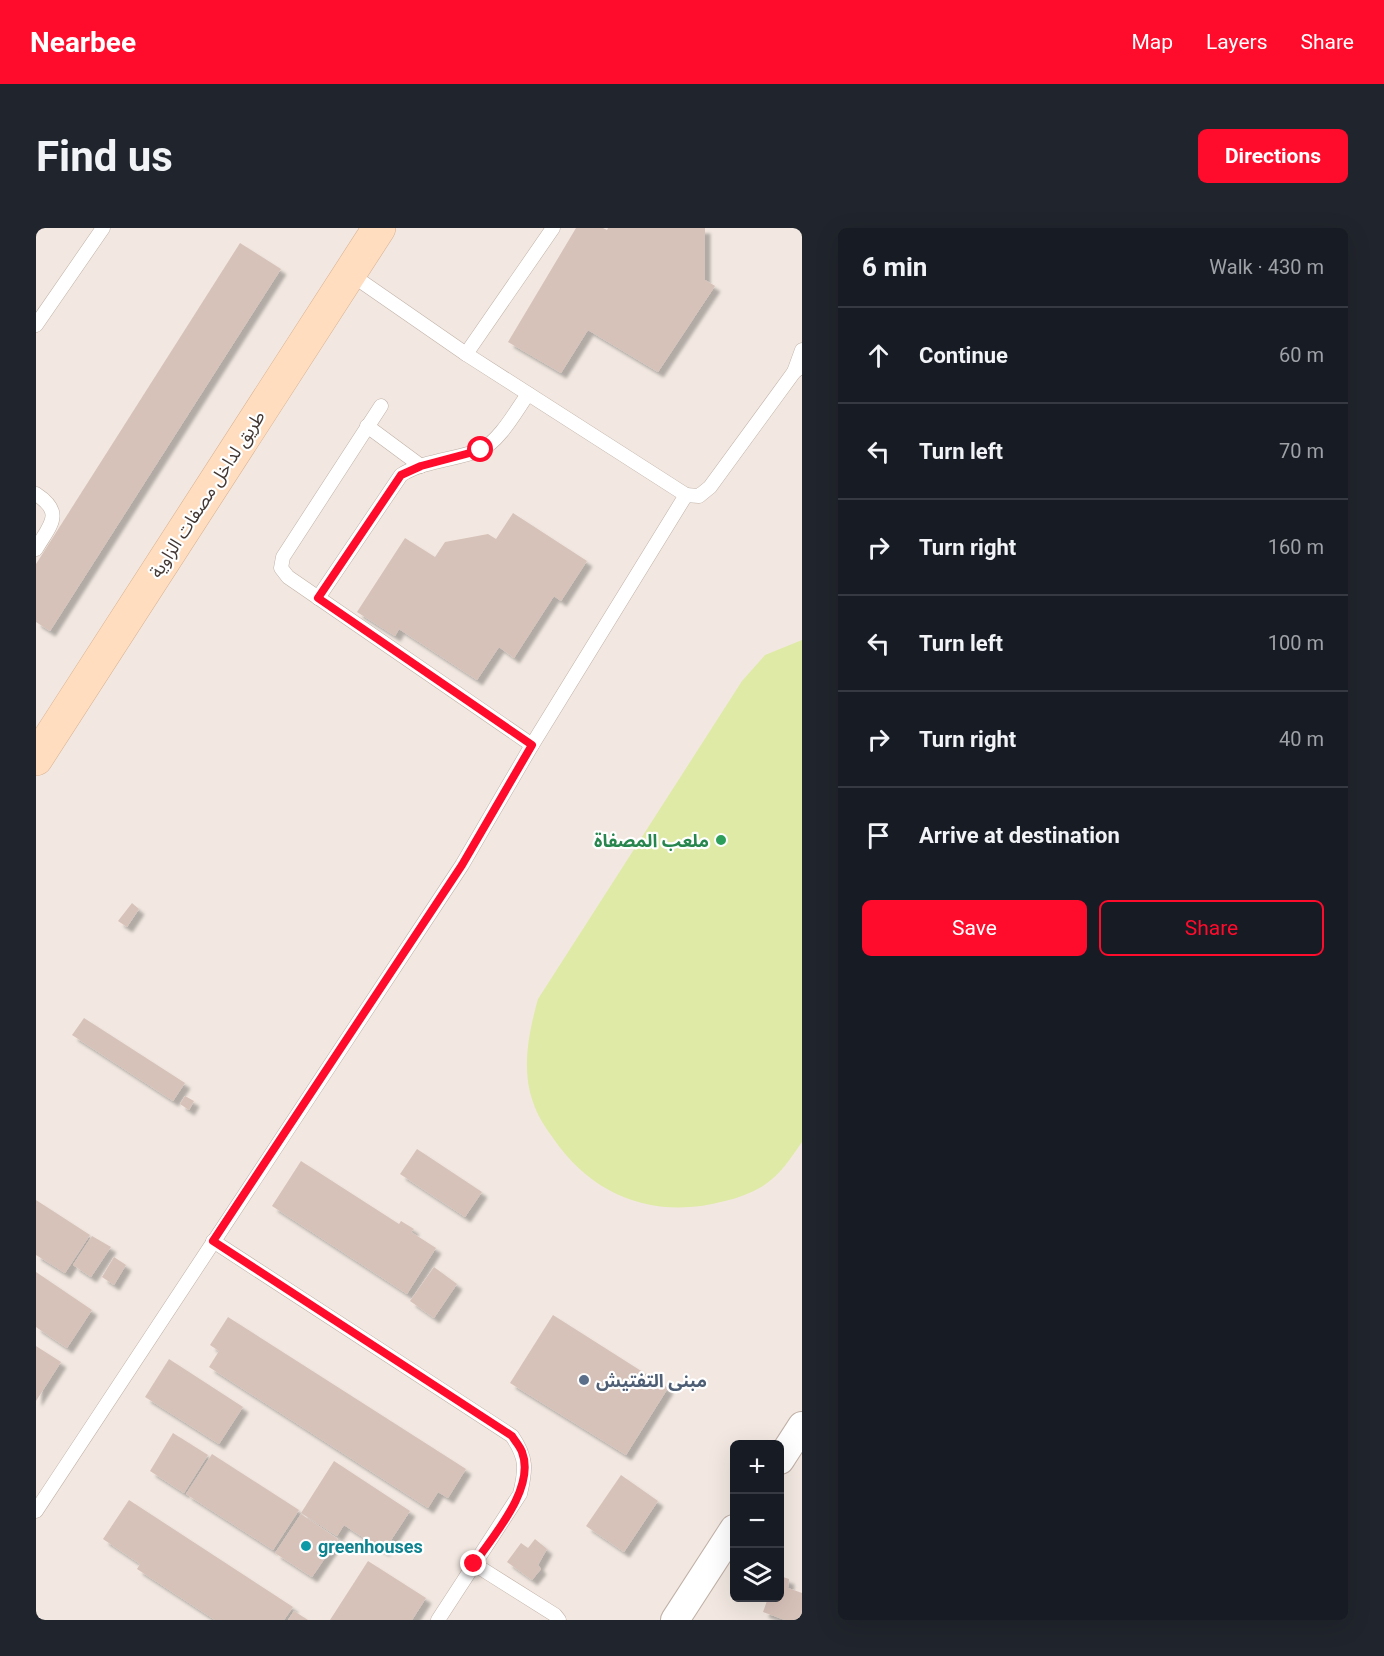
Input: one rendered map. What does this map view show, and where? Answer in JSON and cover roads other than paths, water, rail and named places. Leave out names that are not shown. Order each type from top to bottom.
[{"type":"street","name":"طريق لداخل مصفات الزاوية","points":[[36,759],[379,228]]},
{"type":"street","points":[[784,1454],[802,1426]]},
{"type":"street","points":[[675,1620],[730,1537]]},
{"type":"lane","points":[[36,326],[103,228]]},
{"type":"lane","points":[[466,354],[553,228]]},
{"type":"lane","points":[[349,273],[466,354],[686,495],[699,496],[710,487],[798,369],[802,350]]},
{"type":"lane","points":[[318,598],[401,475],[421,466],[481,450],[495,440],[528,394]]},
{"type":"lane","points":[[381,406],[283,557],[281,568],[288,577],[532,745]]},
{"type":"lane","points":[[367,426],[421,466]]},
{"type":"lane","points":[[36,494],[49,504],[54,518],[36,549]]},
{"type":"lane","points":[[36,1511],[462,865],[532,745],[686,495]]},
{"type":"lane","points":[[213,1241],[512,1436],[523,1452],[525,1473],[520,1494],[438,1620]]},
{"type":"lane","points":[[474,1564],[559,1620]]},
{"type":"place","name":"ملعب المصفاة","points":[[721,840]]},
{"type":"place","name":"مبنى التفتيش","points":[[584,1380]]},
{"type":"place","name":"greenhouses","points":[[306,1546]]}]
